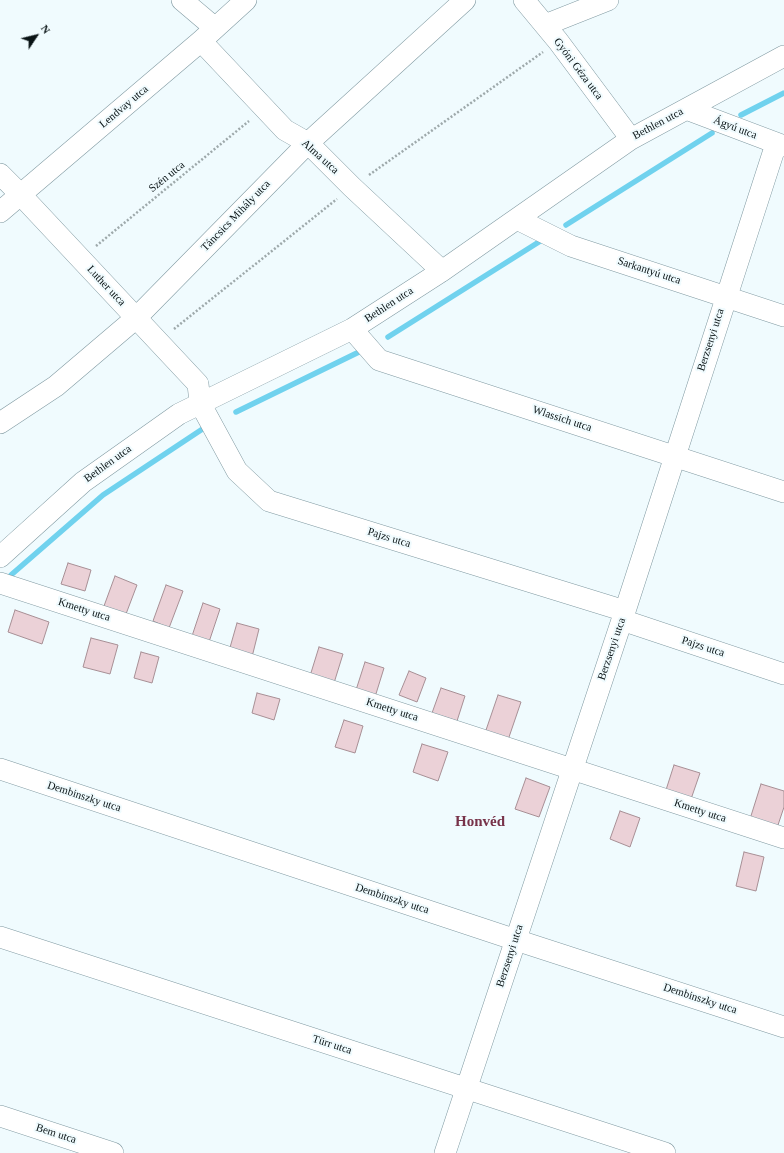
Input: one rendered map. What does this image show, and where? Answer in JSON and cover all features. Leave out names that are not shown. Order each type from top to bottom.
[{"type":"street","name":"Alma utca","points":[[182,0],[264,108],[284,130],[308,143],[352,187],[442,271]]},
{"type":"street","name":"Lendvay utca","points":[[0,212],[208,35],[246,0]]},
{"type":"street","name":"Táncsics Mihály utca","points":[[0,423],[56,386],[136,318],[308,143],[465,0]]},
{"type":"street","name":"Gyóni Géza utca","points":[[524,0],[558,41],[631,139]]},
{"type":"street","points":[[545,25],[608,0]]},
{"type":"street","name":"Bethlen utca","points":[[0,558],[83,482],[179,414],[352,329],[442,271],[631,139],[784,56]]},
{"type":"street","name":"Ágyú utca","points":[[686,109],[780,145]]},
{"type":"street","name":"Berzsenyi utca","points":[[445,1153],[623,616],[725,297],[780,145]]},
{"type":"street","name":"Luther utca","points":[[0,174],[198,384],[200,403]]},
{"type":"street","name":"Sarkantyú utca","points":[[517,219],[571,246],[784,316]]},
{"type":"street","name":"Wlassich utca","points":[[352,329],[379,360],[784,492]]},
{"type":"street","name":"Pajzs utca","points":[[200,403],[237,471],[268,501],[623,616],[784,674]]},
{"type":"street","name":"Kmetty utca","points":[[1,587],[784,838]]},
{"type":"street","name":"Dembinszky utca","points":[[0,769],[784,1027]]},
{"type":"street","name":"Türr utca","points":[[0,937],[665,1153]]},
{"type":"street","name":"Bem utca","points":[[0,1116],[113,1153]]},
{"type":"path","name":"Szén utca","points":[[80,259],[264,108]]},
{"type":"building","points":[[68,563],[91,570],[85,591],[61,584]]},
{"type":"building","points":[[115,576],[137,585],[126,614],[104,606]]},
{"type":"building","points":[[166,585],[183,591],[169,628],[153,621]]},
{"type":"building","points":[[203,603],[220,609],[209,642],[192,636]]},
{"type":"building","points":[[15,610],[49,622],[42,644],[8,632]]},
{"type":"building","points":[[237,623],[259,629],[252,657],[229,651]]},
{"type":"building","points":[[91,638],[118,645],[110,674],[83,667]]},
{"type":"building","points":[[319,647],[343,654],[334,683],[310,676]]},
{"type":"building","points":[[141,652],[159,657],[152,683],[134,678]]},
{"type":"building","points":[[365,662],[384,668],[375,697],[356,690]]},
{"type":"building","points":[[409,671],[426,678],[417,702],[399,695]]},
{"type":"building","points":[[441,688],[465,696],[457,721],[432,713]]},
{"type":"building","points":[[257,693],[280,699],[274,720],[252,713]]},
{"type":"building","points":[[498,695],[521,702],[508,740],[485,733]]},
{"type":"building","points":[[344,720],[363,726],[355,753],[335,747]]},
{"type":"building","points":[[422,744],[448,752],[438,781],[413,772]]},
{"type":"building","points":[[674,765],[700,773],[690,802],[665,793]]},
{"type":"building","points":[[526,778],[550,787],[539,817],[515,809]]},
{"type":"building","points":[[761,784],[784,791],[784,807],[777,828],[750,819]]},
{"type":"building","points":[[620,811],[640,818],[630,847],[610,839]]},
{"type":"building","points":[[744,852],[764,857],[756,891],[736,886]]},
{"type":"waterway","points":[[741,115],[784,93]]},
{"type":"waterway","points":[[566,225],[712,133]]},
{"type":"waterway","points":[[388,337],[542,240]]},
{"type":"waterway","points":[[236,412],[361,351]]},
{"type":"waterway","points":[[11,575],[103,495],[204,428]]},
{"type":"district","name":"Honvéd","points":[[480,822]]}]
